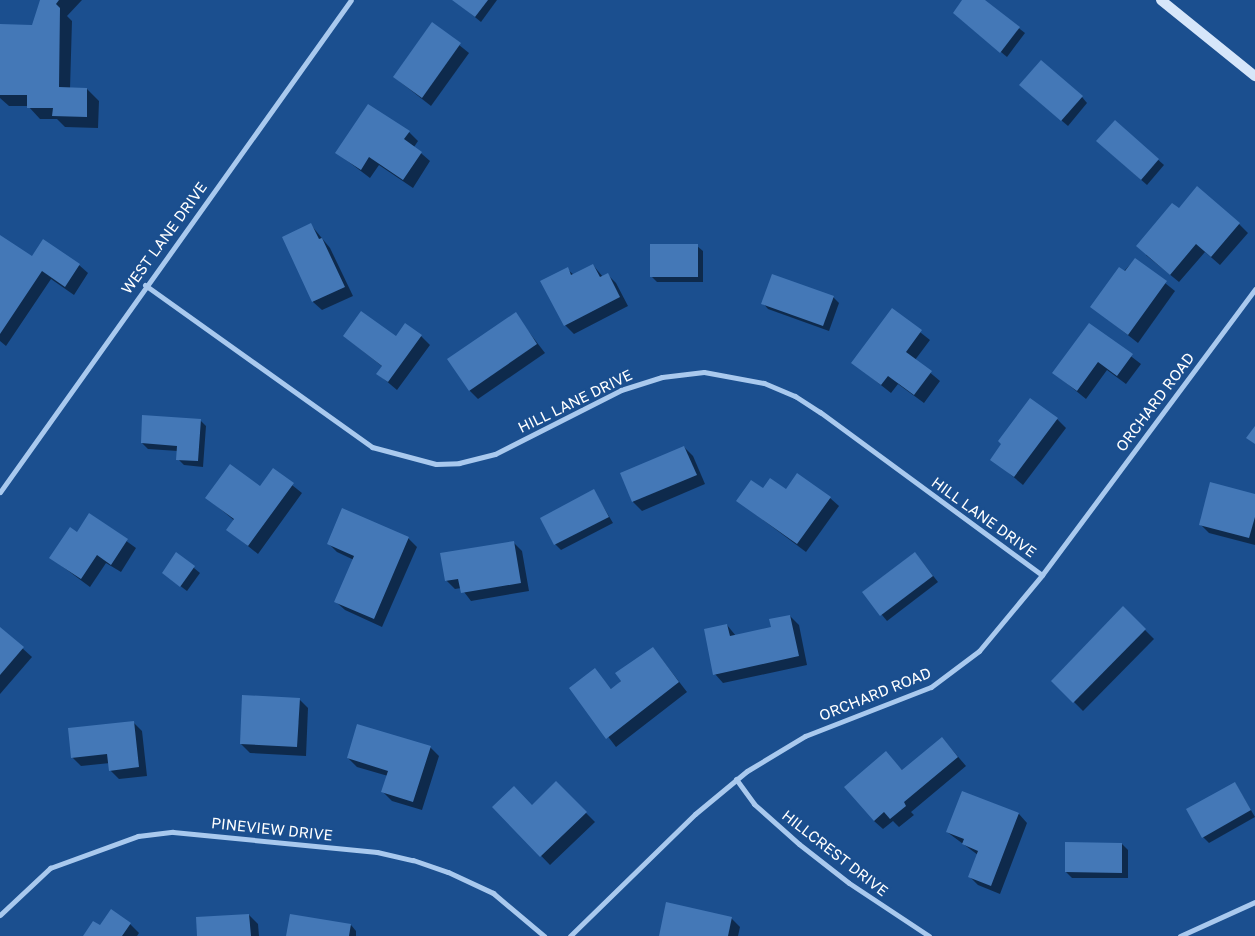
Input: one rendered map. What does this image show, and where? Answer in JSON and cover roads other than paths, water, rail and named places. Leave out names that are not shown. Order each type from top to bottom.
[{"type":"main road","points":[[1161,0],[1255,76]]},
{"type":"street","name":"WEST LANE DRIVE","points":[[0,492],[145,285],[351,0]]},
{"type":"street","name":"HILL LANE DRIVE","points":[[145,285],[352,434],[372,447],[414,460],[459,463],[495,454],[621,390],[662,377],[704,372],[764,382],[795,396],[820,412],[1042,575]]},
{"type":"street","name":"ORCHARD ROAD","points":[[570,936],[736,779],[805,736],[931,687],[956,672],[1000,629],[1255,289]]},
{"type":"street","name":"HILLCREST DRIVE","points":[[736,779],[754,804],[799,844],[872,899],[929,936]]},
{"type":"street","name":"PINEVIEW DRIVE","points":[[0,915],[50,868],[138,836],[174,832],[368,851],[413,860],[448,872],[493,894],[544,936]]},
{"type":"street","points":[[1180,936],[1255,902]]}]
